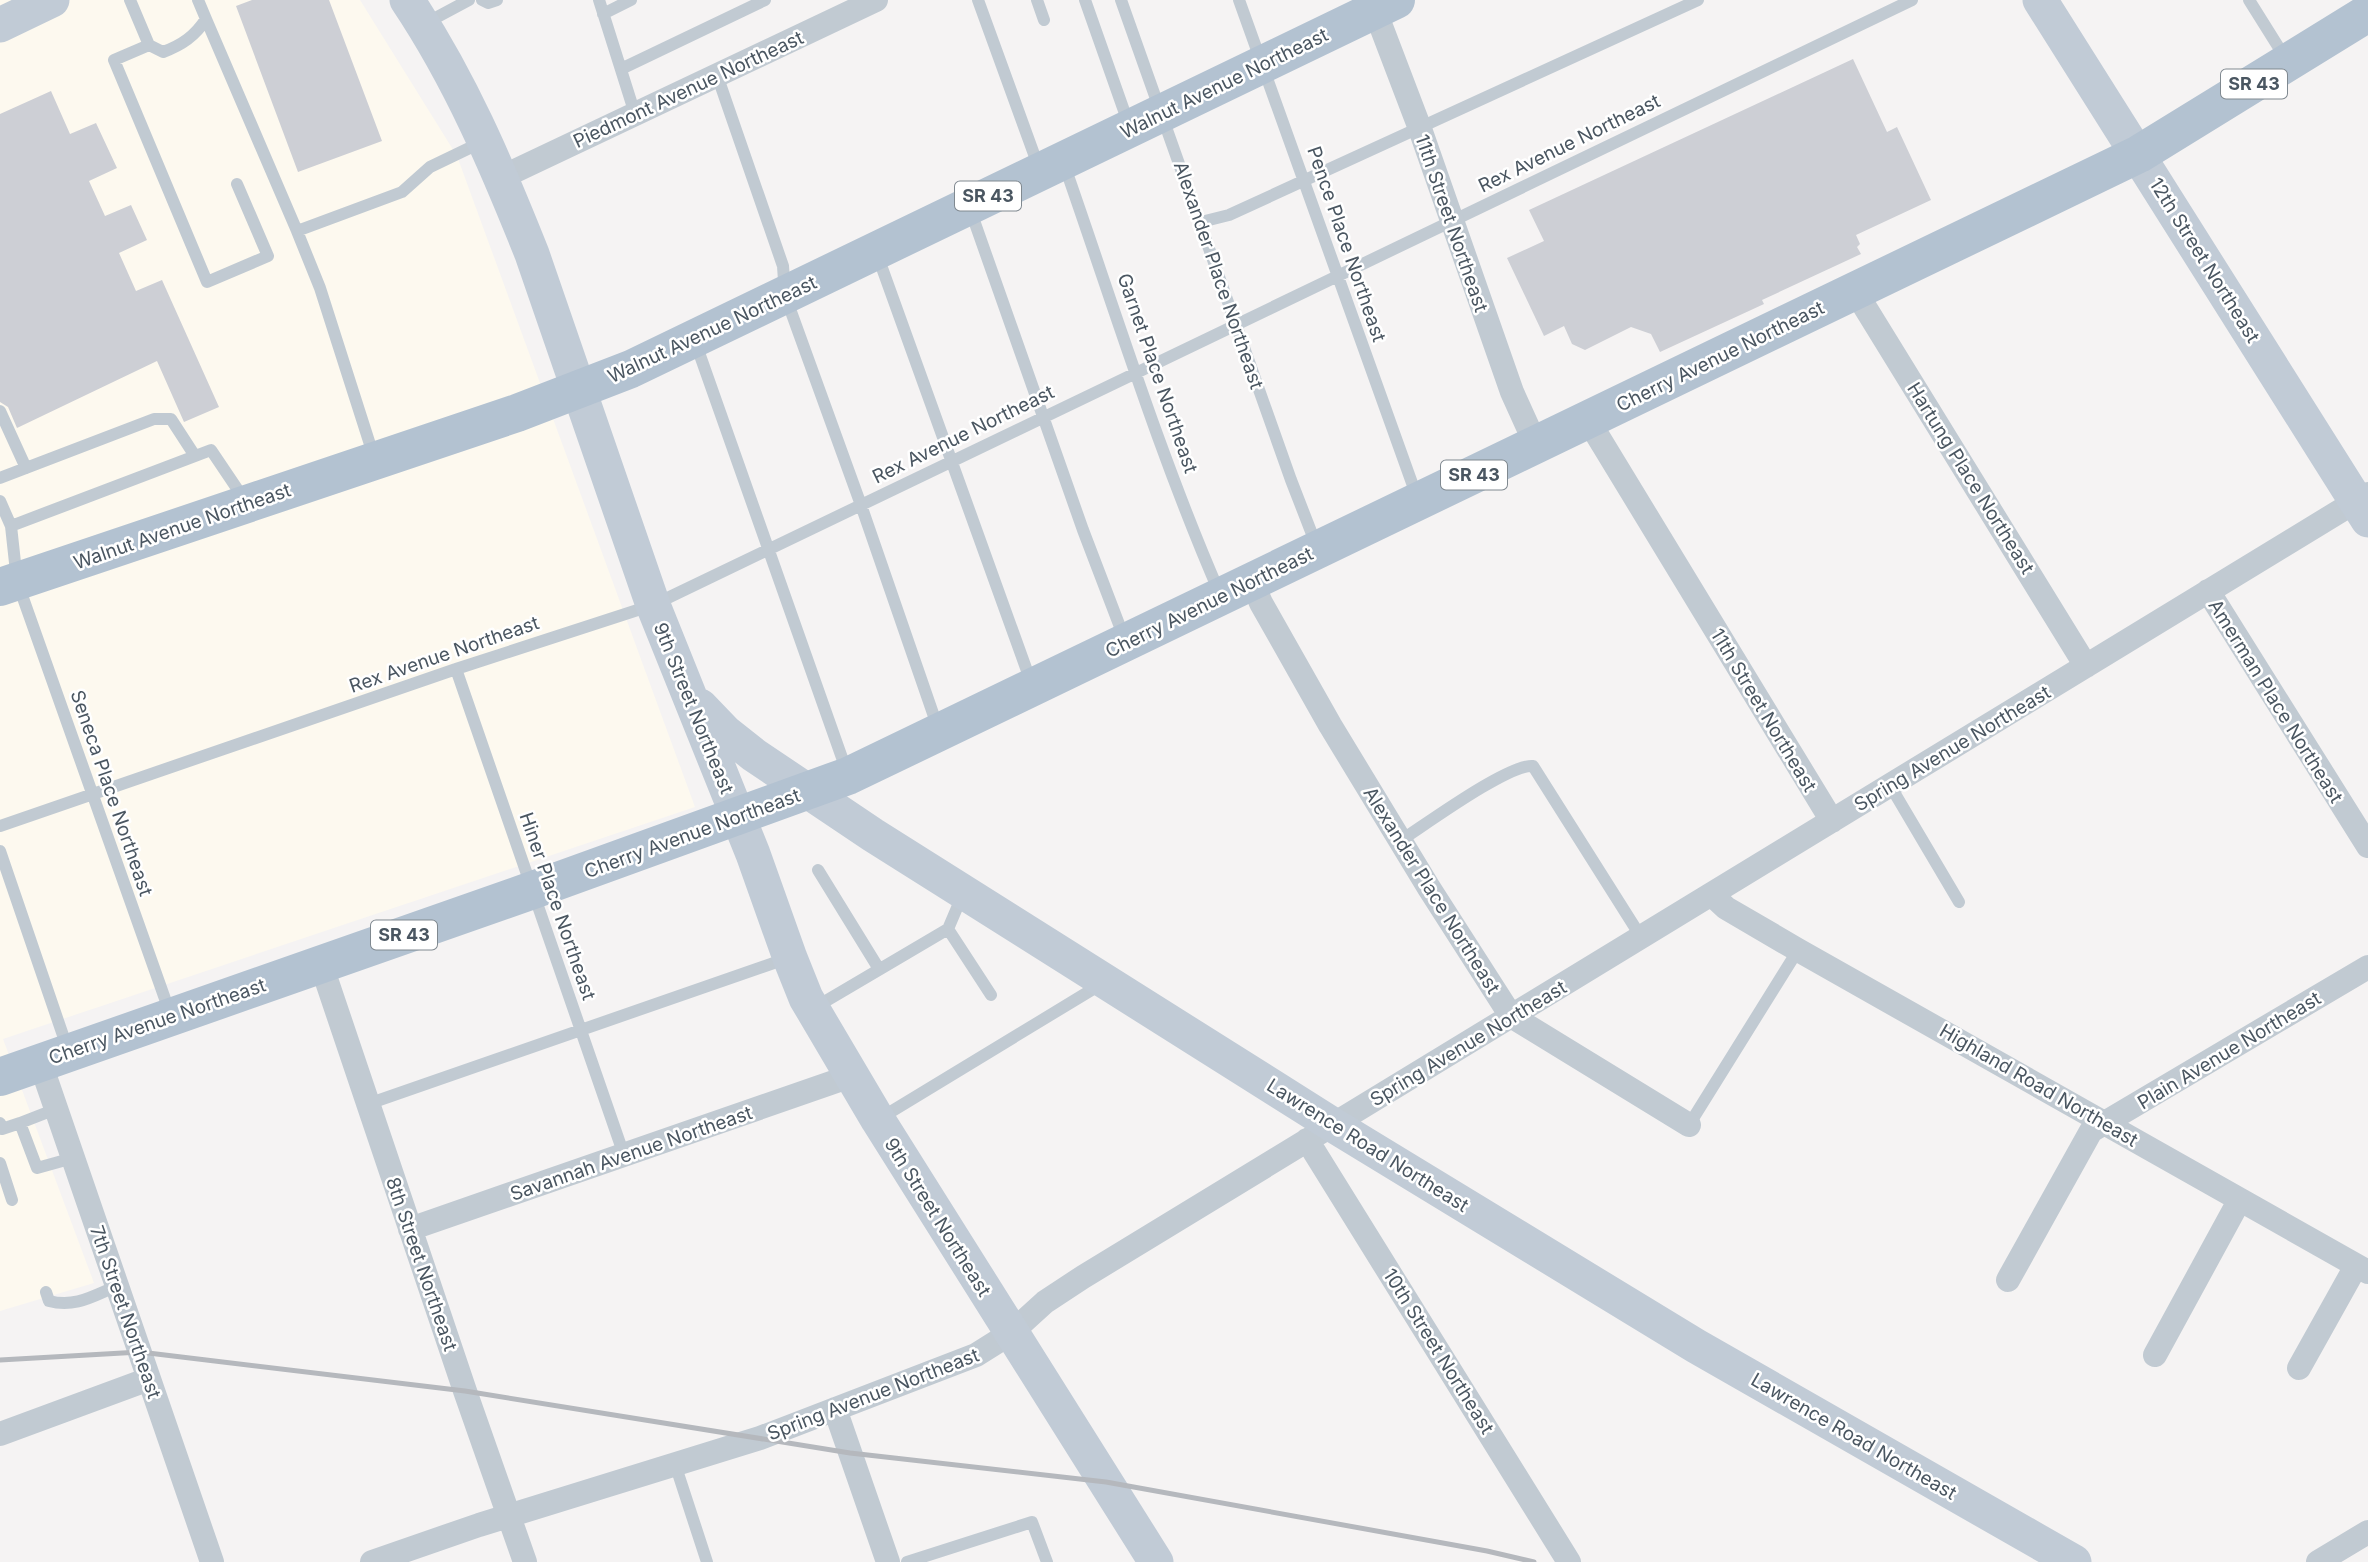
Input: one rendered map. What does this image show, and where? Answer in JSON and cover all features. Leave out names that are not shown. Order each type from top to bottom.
[{"type":"main road","name":"Walnut Avenue Northeast","points":[[8,584],[579,391],[631,369],[1261,65],[1381,3]]},
{"type":"main road","name":"Cherry Avenue Northeast","points":[[0,1077],[848,776],[2139,154],[2368,13]]},
{"type":"street","points":[[0,25],[52,0]]},
{"type":"street","name":"Piedmont Avenue Northeast","points":[[500,177],[876,0]]},
{"type":"street","name":"12th Street Northeast","points":[[2040,0],[2364,505]]},
{"type":"street","name":"11th Street Northeast","points":[[1381,3],[1450,221],[1512,392],[1536,445]]},
{"type":"street","name":"9th Street Northeast","points":[[415,12],[485,140],[532,254],[653,605],[812,1009],[878,1120],[1156,1562]]},
{"type":"street","name":"Hartung Place Northeast","points":[[1855,291],[2086,666]]},
{"type":"street","name":"11th Street Northeast","points":[[1588,420],[1832,821]]},
{"type":"street","name":"Spring Avenue Northeast","points":[[372,1562],[509,1516],[760,1438],[976,1356],[1011,1333],[1045,1302],[1320,1132],[1891,787],[2208,591],[2364,505]]},
{"type":"street","name":"Alexander Place Northeast","points":[[1236,589],[1261,603],[1400,841],[1511,1016],[1689,1125]]},
{"type":"street","name":"Amerman Place Northeast","points":[[2208,591],[2368,846]]},
{"type":"street","name":"Lawrence Road Northeast","points":[[687,692],[725,732],[754,755],[1106,982],[1320,1132],[2074,1562]]},
{"type":"street","name":"Highland Road Northeast","points":[[1712,895],[1726,908],[1798,950],[2362,1269]]},
{"type":"street","name":"8th Street Northeast","points":[[321,964],[525,1562]]},
{"type":"street","name":"Plain Avenue Northeast","points":[[2008,1280],[2091,1131],[2368,967]]},
{"type":"street","name":"7th Street Northeast","points":[[55,1057],[56,1109],[212,1562]]},
{"type":"street","name":"Savannah Avenue Northeast","points":[[410,1229],[851,1076]]},
{"type":"street","name":"10th Street Northeast","points":[[1320,1132],[1569,1562]]},
{"type":"street","points":[[2155,1355],[2239,1201]]},
{"type":"street","points":[[2299,1368],[2362,1269]]},
{"type":"street","points":[[0,1434],[149,1378]]},
{"type":"street","points":[[835,1409],[888,1562]]},
{"type":"street","points":[[2318,1562],[2368,1532]]},
{"type":"lane","points":[[130,0],[149,45],[163,51],[179,46],[198,32],[206,19]]},
{"type":"lane","points":[[198,0],[320,288],[376,461]]},
{"type":"lane","points":[[415,12],[469,0]]},
{"type":"lane","points":[[482,0],[488,3],[497,0]]},
{"type":"lane","points":[[599,0],[635,114]]},
{"type":"lane","points":[[603,14],[631,0]]},
{"type":"lane","points":[[621,69],[765,0]]},
{"type":"lane","name":"Garnet Place Northeast","points":[[978,0],[1052,166],[1137,372],[1197,542],[1236,589]]},
{"type":"lane","points":[[1037,0],[1044,20]]},
{"type":"lane","points":[[1085,0],[1146,120]]},
{"type":"lane","name":"Alexander Place Northeast","points":[[1121,0],[1146,120],[1201,222],[1318,550]]},
{"type":"lane","name":"Pence Place Northeast","points":[[1239,0],[1419,502]]},
{"type":"lane","points":[[1201,222],[1229,215],[1698,0]]},
{"type":"lane","name":"Rex Avenue Northeast","points":[[0,827],[456,669],[653,605],[1912,0]]},
{"type":"lane","points":[[2249,0],[2288,62]]},
{"type":"lane","points":[[149,45],[114,60],[208,282],[268,256],[237,184]]},
{"type":"lane","points":[[717,75],[783,266],[785,295],[862,505],[939,732]]},
{"type":"lane","points":[[297,232],[402,192],[430,167],[485,140]]},
{"type":"lane","points":[[968,206],[1126,643]]},
{"type":"lane","points":[[876,251],[1032,687]]},
{"type":"lane","points":[[694,338],[848,776]]},
{"type":"lane","points":[[0,411],[26,468]]},
{"type":"lane","points":[[0,478],[154,419],[171,419],[195,456]]},
{"type":"lane","points":[[6,519],[211,450],[247,504]]},
{"type":"lane","name":"Seneca Place Northeast","points":[[0,501],[6,519],[8,584],[92,795],[171,1017]]},
{"type":"lane","name":"Hiner Place Northeast","points":[[456,669],[624,1156]]},
{"type":"lane","points":[[1400,841],[1504,774],[1525,765],[1533,766],[1641,937]]},
{"type":"lane","points":[[1891,787],[1959,902]]},
{"type":"lane","name":"7th Street Northeast","points":[[0,851],[55,1057]]},
{"type":"lane","points":[[818,870],[879,969]]},
{"type":"lane","points":[[812,1009],[948,929],[963,892]]},
{"type":"lane","points":[[948,929],[990,995]]},
{"type":"lane","points":[[1689,1125],[1798,950]]},
{"type":"lane","points":[[368,1104],[790,958]]},
{"type":"lane","points":[[878,1120],[1106,982]]},
{"type":"lane","points":[[1,1128],[56,1109]]},
{"type":"lane","points":[[20,1123],[37,1168],[73,1157]]},
{"type":"lane","points":[[0,1163],[12,1200]]},
{"type":"lane","points":[[46,1292],[49,1301],[78,1303],[117,1286]]},
{"type":"lane","points":[[675,1464],[707,1562]]},
{"type":"lane","points":[[907,1562],[1032,1522],[1047,1562]]},
{"type":"shaded area","points":[[0,0],[360,0],[457,156],[695,807],[3,1039],[94,1283],[0,1311]]},
{"type":"building","points":[[252,0],[329,0],[382,141],[298,172],[236,6]]},
{"type":"building","points":[[1853,59],[1887,132],[1897,127],[1931,200],[1856,235],[1861,254],[1762,300],[1764,304],[1660,352],[1651,334],[1631,327],[1585,350],[1572,344],[1564,326],[1544,336],[1507,258],[1544,241],[1529,210]]},
{"type":"building","points":[[51,91],[70,134],[96,123],[117,168],[89,181],[105,216],[131,205],[147,240],[119,253],[136,291],[162,280],[219,407],[184,422],[157,361],[17,428],[8,407],[0,402],[0,114]]},
{"type":"railway","points":[[0,1360],[140,1352],[465,1391],[850,1453],[1106,1482],[1487,1551],[1534,1562]]}]
